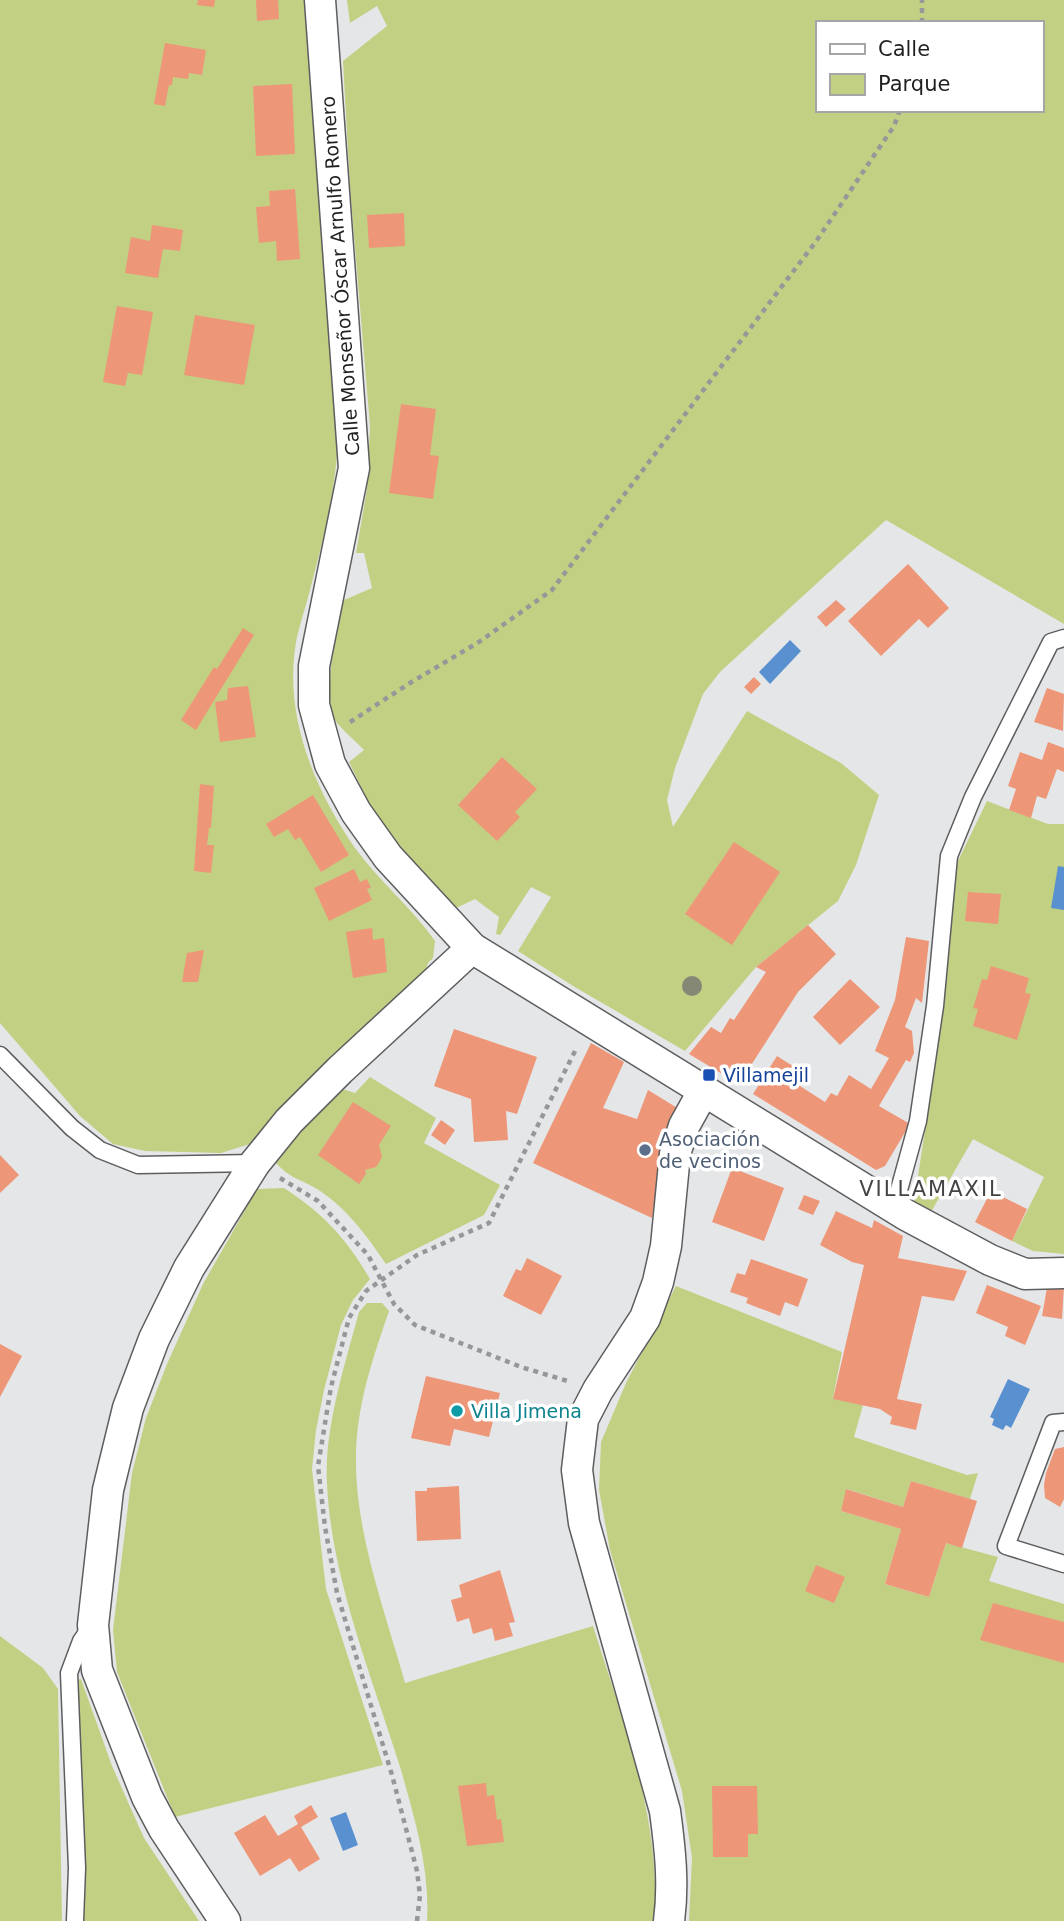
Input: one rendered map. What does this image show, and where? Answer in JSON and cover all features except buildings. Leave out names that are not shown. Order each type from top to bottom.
[{"type":"street","name":"Calle Monseñor Óscar Arnulfo Romero","points":[[320,0],[354,468],[314,666],[314,705],[330,764],[356,812],[388,857],[472,948],[894,1208],[990,1260],[1025,1274],[1064,1273]]},
{"type":"street","points":[[225,1921],[164,1829],[147,1797],[97,1670],[93,1625],[108,1490],[128,1408],[154,1339],[189,1268],[255,1163],[289,1121],[340,1070],[472,948]]},
{"type":"street","points":[[668,1921],[671,1903],[671,1856],[665,1811],[584,1523],[577,1470],[583,1419],[598,1390],[645,1318],[666,1246],[676,1154],[684,1126],[704,1090]]},
{"type":"lane","points":[[894,1208],[918,1121],[935,1006],[949,856],[973,797],[1051,642],[1064,638]]},
{"type":"lane","points":[[0,1055],[72,1128],[100,1150],[138,1165],[255,1163]]},
{"type":"lane","points":[[1064,1422],[1053,1423],[1006,1546],[1064,1564]]},
{"type":"lane","points":[[75,1921],[77,1868],[69,1673],[81,1641],[93,1625]]},
{"type":"path","points":[[922,0],[922,21]]},
{"type":"path","points":[[323,740],[479,642],[552,590],[817,240],[894,126],[899,112]]},
{"type":"path","points":[[417,1921],[420,1895],[417,1871],[392,1775],[337,1592],[325,1527],[318,1466],[331,1387],[349,1318],[366,1291],[418,1255],[489,1223],[590,1023]]},
{"type":"path","points":[[255,1163],[318,1201],[368,1255],[394,1304],[415,1325],[521,1367],[598,1390]]},
{"type":"green space","points":[[0,0],[309,0],[338,434],[329,511],[297,637],[293,665],[294,693],[305,748],[326,800],[364,860],[435,941],[433,958],[428,963],[424,977],[250,1144],[221,1153],[145,1151],[113,1144],[80,1116],[0,1023]]},
{"type":"green space","points":[[347,0],[1064,0],[1064,624],[886,520],[720,672],[703,694],[675,768],[667,800],[673,827],[747,711],[841,763],[879,795],[856,865],[838,901],[756,967],[685,1051],[518,951],[551,897],[531,887],[500,935],[496,934],[499,917],[475,899],[452,910],[379,824],[349,762],[364,750],[334,718],[330,676],[344,600],[372,588],[364,553],[356,553],[367,489],[370,426],[350,188],[343,61],[387,26],[377,6],[350,23]]},
{"type":"green space","points":[[987,801],[1048,824],[1064,824],[1064,1254],[1033,1251],[1012,1241],[1044,1177],[973,1139],[931,1212],[914,1202],[940,1033],[957,863]]},
{"type":"green space","points":[[370,1077],[436,1118],[424,1143],[500,1185],[484,1215],[386,1264],[347,1213],[328,1196],[287,1173],[276,1163],[279,1147],[336,1087],[355,1093]]},
{"type":"green space","points":[[284,1188],[311,1207],[333,1228],[370,1279],[353,1300],[341,1325],[324,1390],[312,1469],[326,1589],[383,1765],[175,1817],[117,1672],[113,1630],[132,1473],[146,1418],[203,1284],[257,1189]]},
{"type":"green space","points":[[676,1286],[842,1352],[833,1398],[863,1405],[854,1437],[967,1475],[978,1473],[970,1499],[911,1481],[903,1507],[847,1489],[841,1511],[901,1529],[885,1584],[929,1597],[946,1543],[998,1557],[989,1581],[1064,1604],[1064,1921],[689,1921],[692,1858],[682,1791],[610,1550],[599,1490],[601,1442],[626,1383]]},
{"type":"green space","points":[[367,1303],[382,1303],[389,1311],[370,1368],[360,1411],[356,1459],[357,1491],[377,1588],[405,1683],[593,1626],[633,1753],[648,1817],[653,1850],[655,1921],[427,1921],[424,1864],[416,1826],[401,1770],[355,1628],[336,1556],[330,1519],[327,1462],[332,1419],[359,1312]]},
{"type":"green space","points":[[0,1636],[43,1668],[58,1689],[62,1921],[0,1921]]},
{"type":"green space","points":[[81,1679],[112,1766],[144,1838],[199,1921],[81,1921],[77,1680]]},
{"type":"water","points":[[790,640],[801,651],[770,684],[759,672]]},
{"type":"water","points":[[1058,866],[1064,867],[1064,910],[1051,908]]},
{"type":"water","points":[[1008,1379],[1030,1389],[1011,1428],[1006,1425],[1003,1430],[992,1425],[994,1419],[990,1417]]},
{"type":"water","points":[[346,1812],[358,1845],[343,1851],[330,1818]]},
{"type":"place","name":"Villamejil","points":[[709,1075]]},
{"type":"place","name":"Asociación de vecinos","points":[[645,1150]]},
{"type":"place","name":"Villa Jimena","points":[[457,1411]]},
{"type":"district","name":"VILLAMAXIL","points":[[931,1189]]}]
